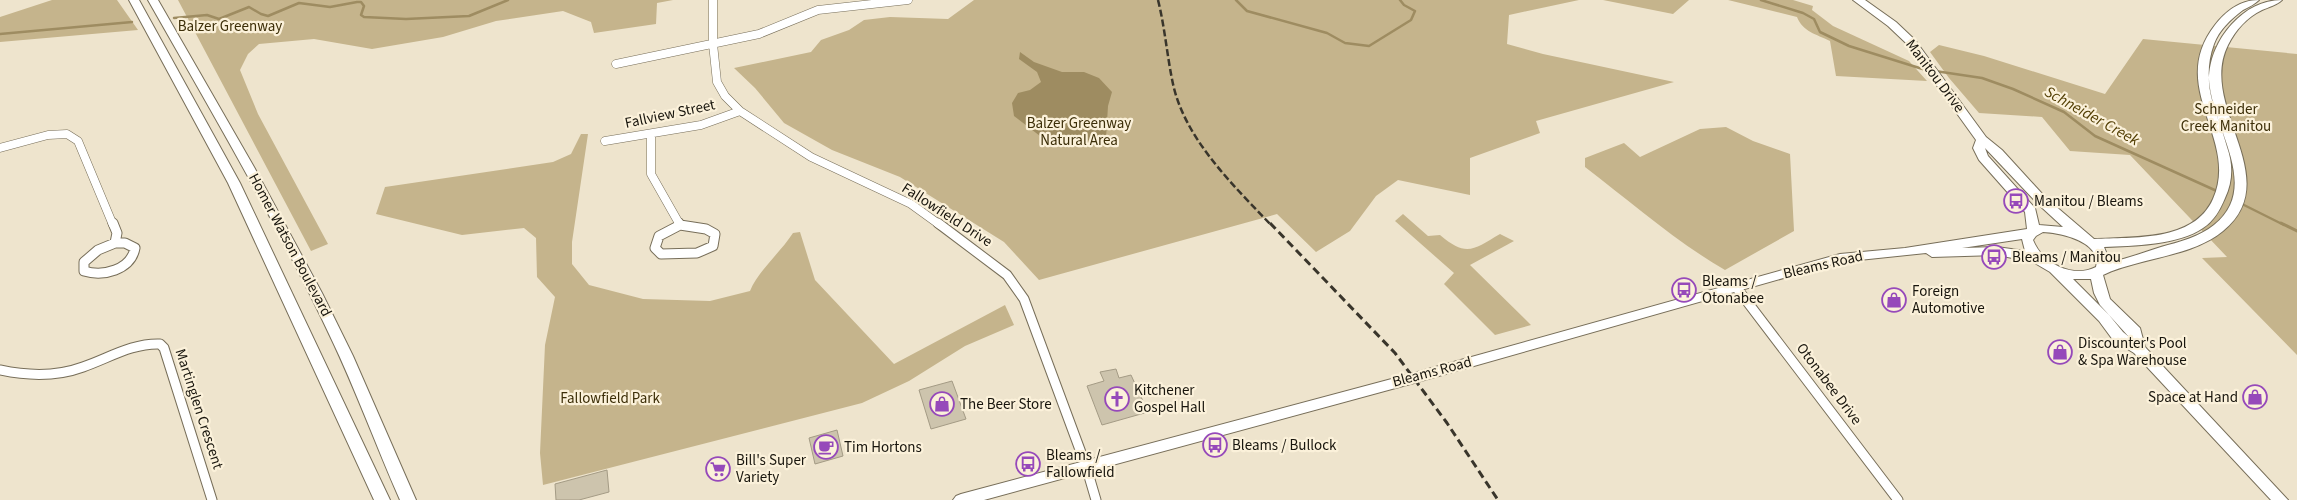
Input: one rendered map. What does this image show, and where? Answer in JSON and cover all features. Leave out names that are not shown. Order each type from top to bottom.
[{"type":"main road","name":"Homer Watson Boulevard","points":[[134,0],[245,206],[382,500]]},
{"type":"main road","name":"Homer Watson Boulevard","points":[[153,0],[254,176],[310,281],[338,338],[408,500]]},
{"type":"main road","name":"Manitou Drive","points":[[1858,0],[1892,24],[1920,52],[1982,140],[1998,153],[2042,201],[2103,256],[2100,270]]},
{"type":"main road","points":[[2087,240],[2139,239],[2191,230],[2211,216],[2222,198],[2228,166],[2201,83],[2203,58],[2213,34],[2225,18],[2254,0]]},
{"type":"main road","points":[[2052,267],[2080,275],[2116,266],[2211,234],[2225,223],[2238,204],[2241,185],[2236,149],[2215,91],[2216,68],[2222,45],[2234,29],[2253,11],[2277,0]]},
{"type":"main road","name":"Manitou Drive","points":[[1982,140],[1979,148],[1983,157],[2031,211],[2032,232],[2027,240],[2038,258]]},
{"type":"main road","name":"Bleams Road","points":[[961,500],[1414,378],[1840,258],[1904,252],[2032,232],[2042,228],[2054,228],[2087,240]]},
{"type":"main road","name":"Bleams Road","points":[[1904,252],[1943,254],[1997,251],[2038,258]]},
{"type":"main road","points":[[2038,258],[2052,267],[2104,318],[2118,336],[2139,349],[2280,500]]},
{"type":"main road","points":[[2100,270],[2100,294],[2105,302],[2135,332],[2139,349]]},
{"type":"street","name":"Fallowfield Drive","points":[[713,0],[713,44],[717,82],[725,96],[740,111],[811,157],[911,204],[991,261],[1007,275],[1024,299],[1086,466],[1096,500]]},
{"type":"street","points":[[616,64],[767,32],[800,16],[818,10],[908,0]]},
{"type":"street","name":"Fallview Street","points":[[605,141],[701,125],[740,111]]},
{"type":"street","points":[[0,148],[48,135],[67,134],[78,141],[117,233],[115,243]]},
{"type":"street","points":[[651,134],[651,174],[680,225]]},
{"type":"street","points":[[680,225],[706,229],[715,234],[713,246],[697,253],[661,254],[655,248],[660,236],[680,225]]},
{"type":"street","points":[[115,243],[125,243],[134,248],[132,257],[127,263],[104,273],[95,274],[84,271],[84,262],[88,256],[115,243]]},
{"type":"street","name":"Otonabee Drive","points":[[1736,287],[1898,500]]},
{"type":"street","name":"Martinglen Crescent","points":[[0,370],[24,376],[54,375],[82,368],[144,344],[160,344],[164,348],[212,500]]},
{"type":"green space","name":"Balzer Greenway","points":[[52,0],[117,0],[138,30],[0,42],[0,17]]},
{"type":"green space","name":"Balzer Greenway","points":[[178,0],[673,0],[657,3],[656,24],[594,33],[591,22],[563,11],[496,21],[443,37],[372,49],[314,39],[259,44],[248,54],[240,70],[258,114],[328,244],[311,251]]},
{"type":"green space","name":"Balzer Greenway Natural Area","points":[[974,0],[1579,0],[1509,15],[1507,44],[1543,54],[1674,82],[1536,121],[1540,133],[1470,158],[1470,195],[1398,180],[1376,196],[1350,231],[1316,252],[1277,214],[1039,280],[1004,242],[900,177],[832,150],[784,123],[755,88],[734,68],[811,52],[821,40],[849,30],[864,20],[890,17],[948,19]]},
{"type":"green space","points":[[1603,0],[1689,0],[1673,14]]},
{"type":"green space","points":[[1728,0],[1793,0],[1813,6],[1812,10],[1833,26],[1909,61],[1927,81],[1836,76],[1830,41],[1806,29],[1797,17]]},
{"type":"green space","name":"Schneider Creek Manitou","points":[[2143,39],[2297,54],[2297,355],[2202,258],[2227,257],[2130,155],[2070,151],[2042,117],[1979,113],[1930,52],[1939,45],[1984,56],[2105,94]]},
{"type":"green space","points":[[1726,127],[1753,141],[1790,154],[1794,231],[1725,270],[1671,234],[1585,167],[1585,158],[1624,143],[1640,157],[1700,129]]},
{"type":"green space","name":"Fallowfield Park","points":[[581,134],[588,134],[572,242],[572,264],[589,285],[643,299],[710,301],[750,291],[758,276],[793,233],[800,232],[815,280],[894,364],[1005,305],[1014,325],[965,346],[909,381],[862,403],[543,485],[540,453],[545,345],[555,297],[537,277],[536,238],[524,228],[462,235],[376,214],[385,187],[553,162],[571,154]]},
{"type":"green space","points":[[1403,214],[1428,236],[1440,235],[1457,247],[1464,249],[1477,247],[1500,234],[1514,241],[1470,265],[1531,325],[1495,335],[1444,284],[1454,273],[1395,221]]},
{"type":"shaded area","points":[[1020,52],[1034,62],[1062,72],[1084,72],[1099,78],[1112,92],[1108,106],[1106,138],[1100,143],[1074,147],[1053,146],[1014,116],[1012,103],[1018,93],[1030,90],[1041,82],[1037,72],[1019,59]]},
{"type":"building","name":"Kitchener Gospel Hall","points":[[1116,369],[1119,378],[1131,375],[1148,412],[1102,425],[1087,386],[1104,381],[1100,372]]},
{"type":"building","name":"The Beer Store","points":[[952,381],[966,419],[931,429],[919,390]]},
{"type":"building","name":"Tim Hortons","points":[[837,430],[843,456],[815,464],[809,438]]},
{"type":"building","points":[[607,470],[609,492],[579,500],[556,500],[555,484]]},
{"type":"waterway","points":[[174,18],[207,15],[219,19],[249,7],[268,16],[299,3],[330,7],[357,2],[361,2],[364,6],[361,15],[364,17],[406,19],[469,16],[508,0]]},
{"type":"waterway","points":[[1236,0],[1247,11],[1327,33],[1345,43],[1369,46],[1411,20],[1415,11],[1404,5],[1400,0]]},
{"type":"waterway","name":"Schneider Creek","points":[[1761,0],[1803,13],[1814,19],[1820,32],[1849,46],[1929,71]]},
{"type":"waterway","points":[[0,34],[132,22]]},
{"type":"waterway","name":"Schneider Creek","points":[[1935,71],[1982,78],[2013,89],[2064,112],[2095,136],[2219,192]]},
{"type":"waterway","name":"Schneider Creek","points":[[2240,203],[2284,225]]},
{"type":"waterway","name":"Schneider Creek","points":[[2281,223],[2297,231]]},
{"type":"railway","points":[[1158,0],[1173,84],[1188,124],[1212,160],[1271,225]]},
{"type":"railway","points":[[1270,223],[1395,353],[1447,423],[1498,500]]},
{"type":"place","name":"Manitou / Bleams","points":[[2016,201]]},
{"type":"place","name":"Bleams / Manitou","points":[[1994,257]]},
{"type":"place","name":"Bleams / Otonabee","points":[[1684,290]]},
{"type":"place","name":"Foreign Automotive","points":[[1894,300]]},
{"type":"place","name":"Discounter's Pool & Spa Warehouse","points":[[2060,352]]},
{"type":"place","name":"Space at Hand","points":[[2255,397]]},
{"type":"place","name":"Kitchener Gospel Hall","points":[[1117,399]]},
{"type":"place","name":"The Beer Store","points":[[942,404]]},
{"type":"place","name":"Bleams / Bullock","points":[[1215,445]]},
{"type":"place","name":"Tim Hortons","points":[[826,447]]},
{"type":"place","name":"Bleams / Fallowfield","points":[[1028,464]]},
{"type":"place","name":"Bill's Super Variety","points":[[718,469]]}]
